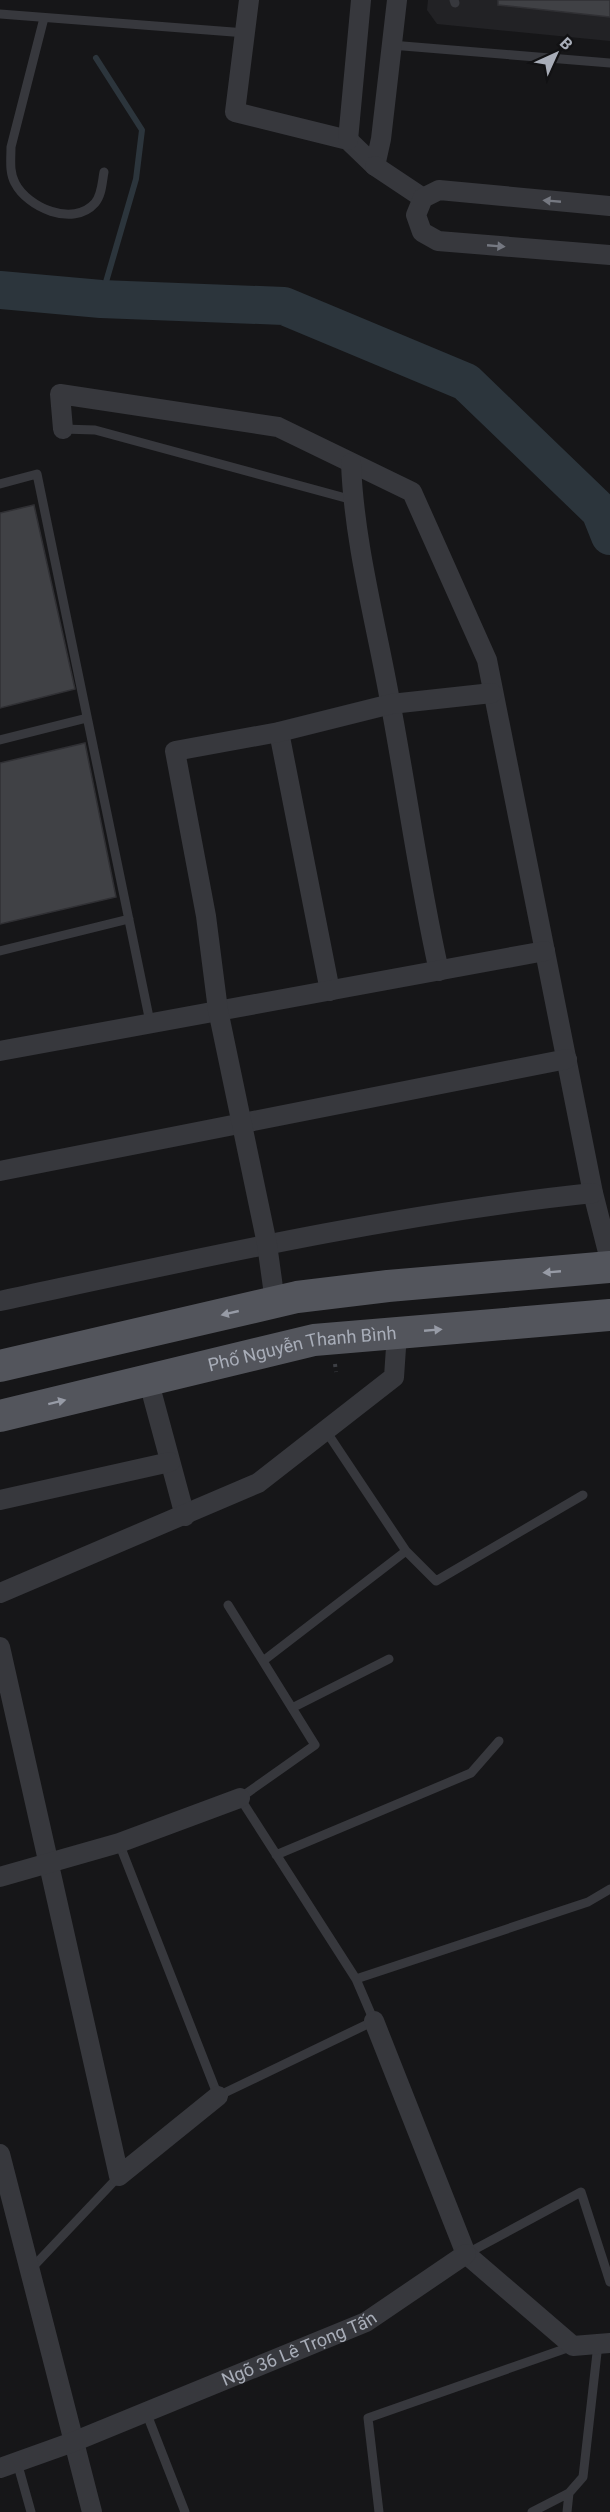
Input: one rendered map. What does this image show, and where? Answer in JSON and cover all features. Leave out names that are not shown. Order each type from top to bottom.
[{"type":"main road","points":[[0,1366],[275,1302],[388,1286],[610,1267]]},
{"type":"main road","name":"Phố Nguyễn Thanh Bình","points":[[0,1416],[314,1340],[610,1315]]},
{"type":"street","points":[[249,0],[235,112],[348,140],[375,166],[423,198]]},
{"type":"street","points":[[348,140],[362,0]]},
{"type":"street","points":[[375,166],[381,139],[397,0]]},
{"type":"street","points":[[610,206],[439,190],[423,198],[416,215],[422,232],[438,241],[610,255]]},
{"type":"street","points":[[63,429],[60,394],[278,427],[412,492],[487,660],[593,1193],[610,1260]]},
{"type":"street","points":[[351,463],[353,500],[391,704],[423,900],[439,971]]},
{"type":"street","points":[[275,1302],[267,1244],[218,1010],[206,916],[175,752],[279,732],[391,704],[492,693]]},
{"type":"street","points":[[279,732],[330,991]]},
{"type":"street","points":[[0,1051],[545,951]]},
{"type":"street","points":[[0,1171],[567,1059]]},
{"type":"street","points":[[0,1301],[267,1244],[510,1202],[593,1193]]},
{"type":"street","points":[[0,1593],[258,1483],[394,1377],[398,1333]]},
{"type":"street","points":[[148,1379],[185,1516]]},
{"type":"street","points":[[0,1500],[170,1462]]},
{"type":"street","points":[[0,1647],[119,2176],[218,2096]]},
{"type":"street","points":[[0,1877],[119,1843],[240,1798]]},
{"type":"street","points":[[374,2021],[466,2254],[573,2346],[604,2343]]},
{"type":"street","points":[[0,2154],[92,2512]]},
{"type":"street","name":"Ngõ 36 Lê Trọng Tấn","points":[[8,2465],[73,2442],[366,2322],[466,2254]]},
{"type":"lane","points":[[0,14],[246,33]]},
{"type":"lane","points":[[44,18],[11,147],[10,168],[14,182],[25,197],[37,206],[54,212],[78,212],[94,203],[100,193],[104,172]]},
{"type":"lane","points":[[392,45],[610,63]]},
{"type":"lane","points":[[0,146],[11,147]]},
{"type":"lane","points":[[63,429],[95,430],[353,500]]},
{"type":"lane","points":[[0,484],[37,474],[150,1022]]},
{"type":"lane","points":[[0,740],[87,718]]},
{"type":"lane","points":[[0,951],[129,919]]},
{"type":"lane","points":[[326,1431],[406,1551],[436,1581],[583,1495]]},
{"type":"lane","points":[[263,1661],[406,1551]]},
{"type":"lane","points":[[119,1843],[218,2096],[374,2021],[356,1979],[240,1798],[315,1745],[228,1605]]},
{"type":"lane","points":[[292,1708],[389,1659]]},
{"type":"lane","points":[[276,1855],[471,1773],[499,1741]]},
{"type":"lane","points":[[356,1979],[588,1902],[610,1889]]},
{"type":"lane","points":[[30,2270],[119,2176]]},
{"type":"lane","name":"Ngõ 36 Lê Trọng Tấn","points":[[466,2254],[581,2192],[610,2282]]},
{"type":"lane","points":[[532,2512],[569,2493],[583,2477],[604,2343]]},
{"type":"lane","points":[[379,2512],[368,2418],[573,2346]]},
{"type":"lane","points":[[146,2412],[184,2512]]},
{"type":"lane","points":[[8,2465],[31,2512]]},
{"type":"lane","points":[[567,2512],[569,2493]]},
{"type":"shaded area","points":[[428,0],[610,0],[610,41],[437,24],[427,10]]},
{"type":"building","points":[[498,0],[610,0],[610,17],[498,5]]},
{"type":"building","points":[[34,505],[75,689],[0,708],[0,513]]},
{"type":"building","points":[[85,743],[116,897],[0,924],[0,763]]},
{"type":"waterway","points":[[96,58],[142,130],[136,179],[101,299]]},
{"type":"waterway","points":[[0,290],[101,299],[284,306],[466,382],[600,511],[610,536]]}]
